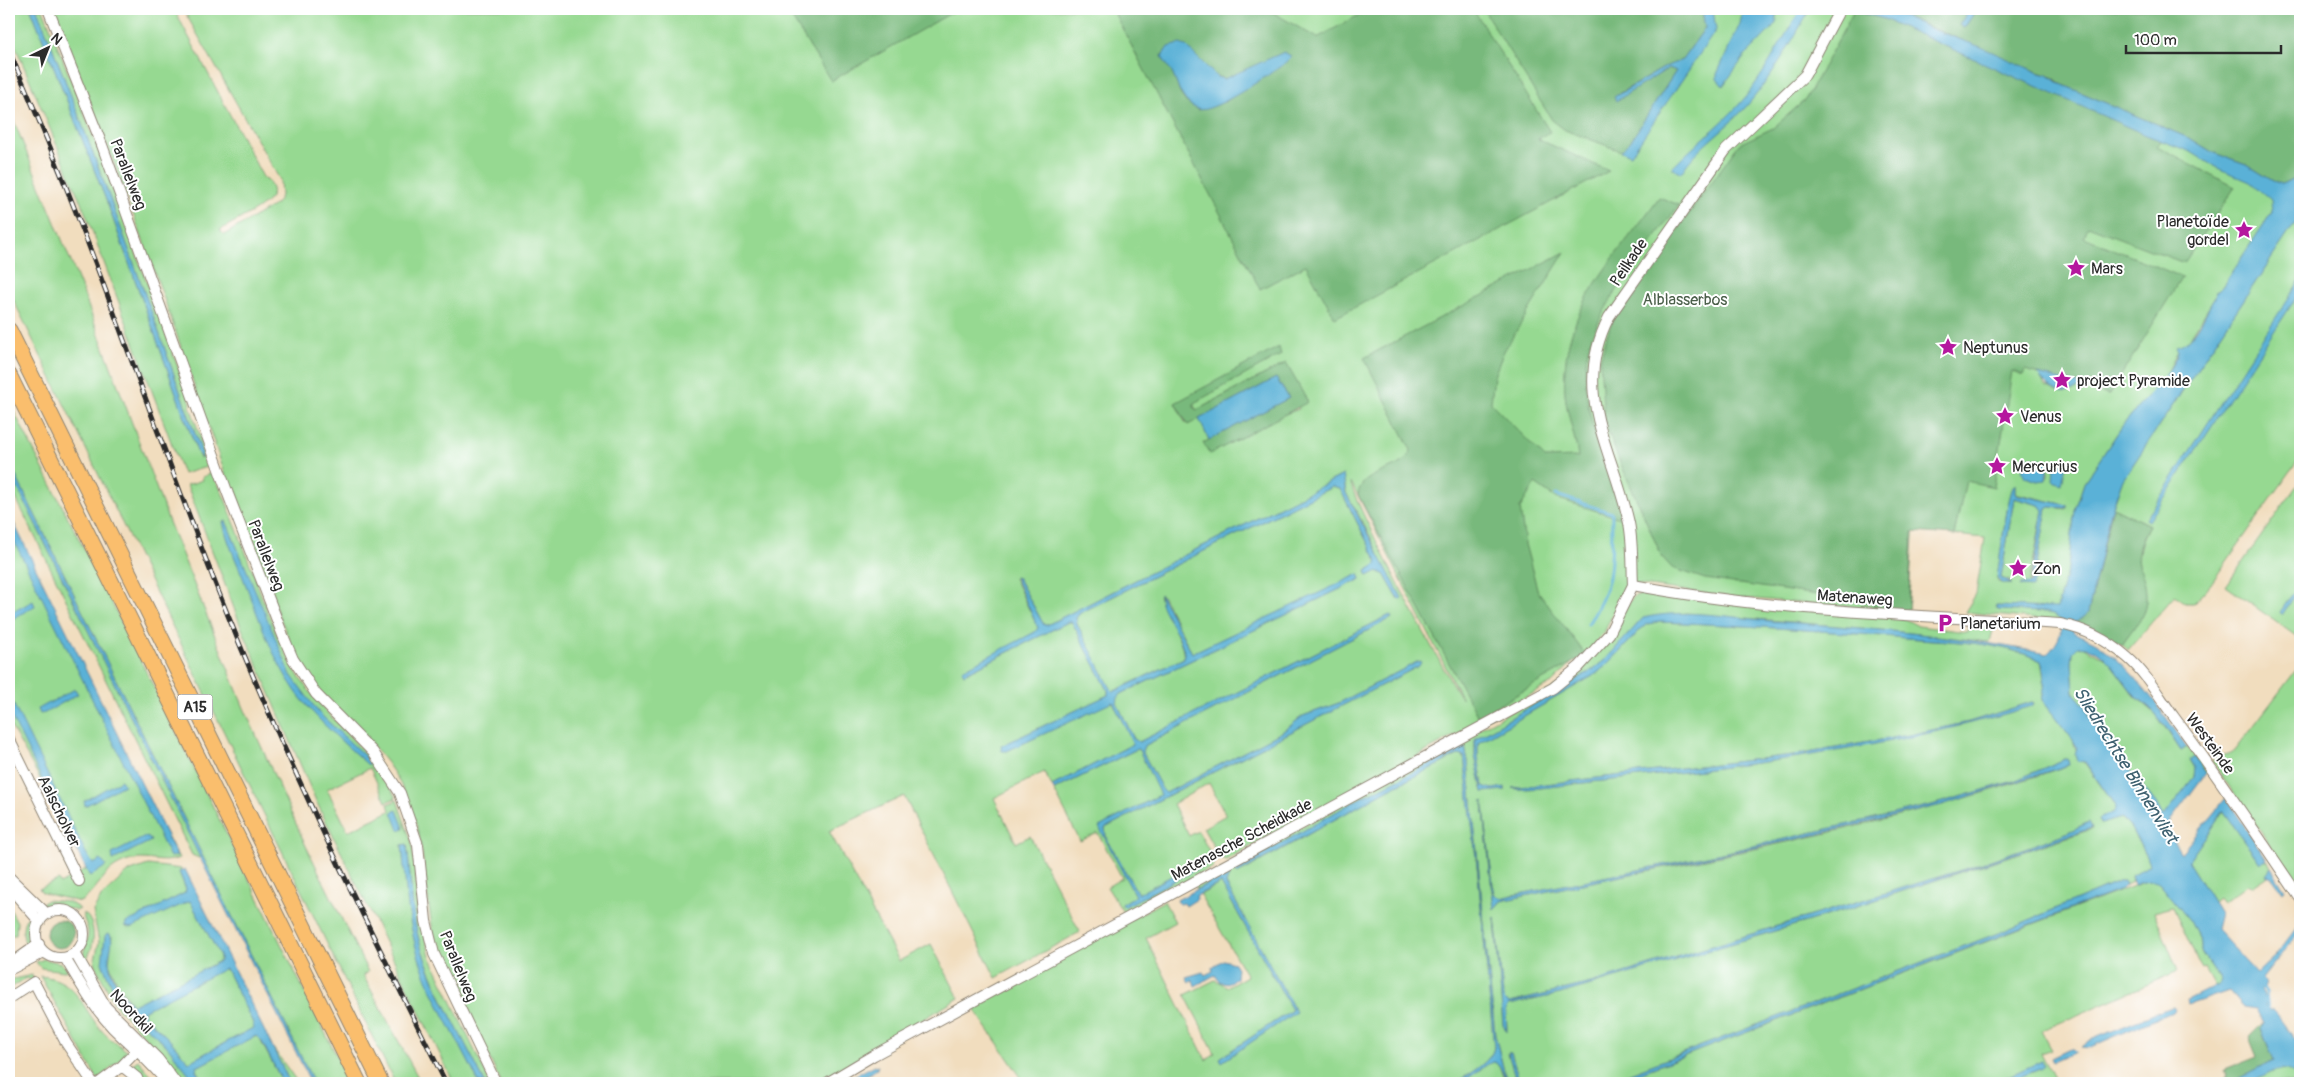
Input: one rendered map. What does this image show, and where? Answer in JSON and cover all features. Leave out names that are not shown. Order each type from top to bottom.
[{"type":"highway","name":"A15","points":[[9,330],[381,1083]]},
{"type":"highway","name":"A15","points":[[9,375],[359,1083]]},
{"type":"street","name":"Parallelweg","points":[[48,9],[112,172],[228,494],[284,638],[293,659],[316,694],[373,752],[400,793],[418,845],[426,921],[434,954],[496,1083]]},
{"type":"street","name":"Peilkade","points":[[1633,585],[1629,525],[1614,469],[1596,417],[1592,386],[1598,341],[1609,317],[1726,150],[1805,75],[1840,9]]},
{"type":"street","name":"Matenaweg","points":[[1633,585],[1767,605],[1856,613],[2060,624],[2076,627]]},
{"type":"street","name":"Matenasche Scheidkade","points":[[827,1083],[891,1046],[1553,688],[1579,667],[1609,634],[1633,585]]},
{"type":"street","name":"Westeinde","points":[[2076,627],[2101,637],[2129,658],[2205,758],[2300,898]]},
{"type":"street","name":"Aalscholver","points":[[9,739],[12,755],[79,881]]},
{"type":"street","points":[[9,876],[43,918]]},
{"type":"street","points":[[9,887],[43,918]]},
{"type":"street","points":[[62,911],[73,914],[80,920],[84,929],[84,938],[81,946],[75,953],[65,958],[56,958],[41,948],[37,937],[43,918],[62,911]]},
{"type":"street","points":[[9,965],[41,948]]},
{"type":"street","points":[[9,970],[41,948]]},
{"type":"street","name":"Noordkil","points":[[75,953],[106,1008],[140,1047],[167,1083]]},
{"type":"street","name":"Noordkil","points":[[65,958],[88,998],[100,1013],[140,1047],[158,1059],[176,1083]]},
{"type":"street","points":[[9,998],[34,982],[66,1043],[92,1083]]},
{"type":"street","points":[[99,1083],[122,1066],[140,1047]]},
{"type":"street","points":[[122,1066],[137,1078],[139,1083]]},
{"type":"green space","points":[[9,9],[31,9],[108,205],[200,459],[202,453],[142,286],[37,9],[43,9],[98,149],[191,403],[190,406],[210,466],[183,474],[87,217],[9,31]]},
{"type":"green space","name":"Alblasserbos","points":[[53,9],[174,9],[264,179],[268,180],[272,189],[272,195],[264,204],[220,230],[224,235],[276,204],[281,196],[280,180],[183,9],[2300,9],[2272,212],[2222,287],[2216,291],[2215,297],[2190,338],[2178,351],[2167,373],[2123,425],[2084,483],[2075,510],[2068,568],[2057,609],[1995,606],[1998,610],[2053,614],[2063,622],[1965,612],[1976,594],[1985,538],[1954,535],[1964,487],[1917,479],[1908,612],[1732,597],[1627,583],[1605,631],[1586,655],[1583,652],[1552,683],[1226,860],[1220,858],[1203,828],[1226,815],[1209,783],[1173,804],[1189,836],[1198,831],[1215,861],[1213,867],[1126,913],[1123,912],[1107,887],[1122,878],[1098,833],[1080,841],[1054,790],[1137,749],[1139,750],[1161,793],[1160,795],[1100,827],[1135,896],[1122,904],[1124,907],[1210,862],[1211,859],[1209,856],[1138,894],[1106,837],[1105,828],[1419,666],[1419,661],[1339,703],[1303,716],[1282,732],[1166,793],[1142,751],[1144,746],[1392,618],[1390,615],[1139,742],[1134,739],[1117,703],[1117,698],[1121,694],[1361,579],[1359,575],[1192,653],[1162,595],[1159,596],[1182,646],[1184,658],[1112,692],[1077,624],[1076,618],[1080,613],[1332,487],[1340,489],[1377,561],[1377,565],[1366,571],[1368,576],[1375,572],[1384,574],[1399,600],[1370,536],[1346,493],[1343,475],[1047,625],[1044,625],[1018,578],[1014,578],[1038,628],[1035,632],[964,674],[1068,622],[1072,622],[1108,690],[1108,695],[1001,746],[1007,751],[1111,702],[1113,702],[1133,741],[1133,744],[1052,786],[1044,772],[994,798],[1016,843],[1030,836],[1080,932],[996,978],[904,796],[829,831],[899,961],[931,944],[959,998],[817,1083],[501,1083],[435,940],[419,835],[405,794],[387,762],[315,686],[292,646],[275,607],[230,487],[145,245]],"holes":[[[1286,363],[1299,409],[1203,444],[1209,440],[1199,419],[1186,424],[1175,403],[1194,403],[1193,405],[1197,410]],[[2046,366],[2108,395],[2081,385],[2073,391],[2059,391],[2045,386],[2041,378]],[[2048,464],[2048,476],[2038,481],[2025,477]],[[1351,482],[1461,698],[1419,623],[1365,518]],[[2015,485],[2015,493],[2066,505],[2067,509],[2050,507],[2047,509],[2033,587],[2029,584],[2043,510],[2039,505],[2014,498],[2001,578],[2010,581],[2011,585],[1998,582],[1997,579],[2009,500]]]},
{"type":"green space","points":[[786,9],[958,9],[831,81]]},
{"type":"green space","points":[[1112,9],[1267,9],[1317,38],[1370,9],[1473,9],[1550,132],[1538,139],[1609,171],[1335,318],[1306,265],[1260,289]],"holes":[[[1186,46],[1212,73],[1224,78],[1231,78],[1237,93],[1227,101],[1198,110],[1186,102],[1181,95],[1169,64],[1162,55],[1165,51]]]},
{"type":"green space","points":[[1483,9],[1702,9],[1705,28],[1682,60],[1667,66],[1618,94],[1616,100],[1669,68],[1676,71],[1630,142],[1621,151],[1565,130],[1552,120]]},
{"type":"green space","points":[[1887,9],[1970,9],[1959,25],[1964,28],[1977,9],[2300,9],[2300,175],[2282,184],[2273,181],[2246,164],[2212,152],[2191,139],[2061,84],[2049,76]]},
{"type":"green space","name":"Alblasserbos","points":[[1854,11],[1884,19],[2162,140],[2157,146],[2235,187],[2184,263],[2088,226],[2084,237],[2182,277],[2109,395],[2025,370],[2023,375],[2012,371],[1994,487],[1966,481],[1954,535],[1912,532],[1908,613],[1874,610],[1873,603],[1705,579],[1672,568],[1662,557],[1616,453],[1604,419],[1600,360],[1613,320],[1739,144],[1773,128],[1805,100]]},
{"type":"green space","points":[[9,109],[80,284],[169,522],[244,708],[306,846],[368,972],[363,975],[421,1083],[395,1083],[9,291]]},
{"type":"green space","points":[[1659,197],[1679,205],[1628,273],[1604,311],[1589,346],[1586,362],[1586,388],[1590,414],[1623,519],[1555,498],[1535,484],[1520,508],[1525,544],[1538,592],[1586,655],[1478,717],[1358,495],[1361,487],[1367,480],[1401,463],[1408,457],[1411,450],[1364,358],[1565,252],[1504,351],[1494,376],[1491,403],[1545,458],[1578,457],[1565,394],[1565,364],[1571,336],[1580,311],[1593,288]]},
{"type":"green space","points":[[2300,216],[2300,458],[2210,585],[2194,603],[2186,603],[2175,595],[2128,650],[2122,645],[2144,611],[2138,557],[2143,536],[2149,525],[2113,507],[2122,481]]},
{"type":"green space","points":[[1279,347],[1281,355],[1194,403],[1194,408],[1197,410],[1286,363],[1308,402],[1210,454],[1203,443],[1289,398],[1276,378],[1188,425],[1175,403]]},
{"type":"green space","points":[[9,402],[124,627],[350,1083],[314,1083],[9,462]]},
{"type":"green space","points":[[9,470],[201,859],[192,855],[9,484]]},
{"type":"green space","points":[[212,473],[220,487],[269,615],[291,663],[315,699],[372,762],[396,798],[386,802],[370,768],[327,789],[348,831],[390,811],[388,804],[397,800],[412,843],[420,915],[430,956],[490,1083],[485,1083],[442,999],[427,965],[413,909],[407,845],[402,845],[410,920],[426,975],[479,1083],[454,1083],[316,801],[240,624],[187,485],[203,480],[202,477]]},
{"type":"green space","points":[[2300,481],[2300,639],[2226,586]]},
{"type":"green space","points":[[2113,507],[2149,525],[2142,538],[2138,557],[2146,590],[2145,608],[2140,619],[2122,645],[2097,630],[2075,623],[2088,613]]},
{"type":"green space","points":[[9,521],[120,746],[179,858],[164,861],[142,859],[125,862],[110,871],[89,895],[80,902],[43,893],[39,889],[58,880],[60,884],[89,867],[9,723]]},
{"type":"green space","points":[[1647,593],[1905,619],[1918,626],[1967,632],[1969,622],[1995,622],[1990,642],[1872,629],[1687,613],[1643,618],[1606,659],[1591,671],[1475,739],[1475,756],[1483,792],[1505,790],[1505,788],[1492,789],[1483,786],[1478,756],[1478,743],[1596,674],[1647,624],[1660,622],[1753,627],[1975,644],[1993,646],[2026,654],[2041,661],[2045,686],[2042,700],[2073,740],[2077,752],[2116,807],[2114,812],[2099,819],[2101,824],[2121,818],[2129,825],[2151,865],[2131,876],[2132,882],[2126,885],[2124,881],[2121,881],[2001,932],[1604,1083],[1520,1083],[1511,1053],[1508,1053],[1517,1083],[1507,1083],[1495,1035],[1468,761],[1465,747],[1360,798],[1235,870],[1237,874],[1389,789],[1458,755],[1464,756],[1478,874],[1494,1047],[1489,1058],[1479,1067],[1456,1083],[1025,1083],[972,1006],[1164,901],[1175,922],[1146,938],[1206,1060],[1215,1053],[1185,995],[1215,980],[1228,987],[1247,976],[1200,895],[1221,883],[1292,1010],[1220,1058],[1222,1061],[1295,1012],[1226,884],[1229,875],[1222,875],[1197,889],[1195,885],[1575,676],[1634,596]],"holes":[[[2032,702],[2034,703],[2033,705],[1980,720],[1927,733],[1819,754],[1711,769],[1542,788],[1512,788],[1802,754],[1969,722]],[[2065,759],[2069,765],[2000,788],[1859,826],[1501,901],[1494,909],[1483,801],[1494,894],[1500,898],[1732,851],[1932,805],[2014,781]],[[2089,822],[2092,829],[1836,913],[1560,994],[1509,1005],[1506,1010],[1507,1029],[1503,1025],[1495,917],[1503,995],[1505,1001],[1510,1003],[1591,983],[1968,868],[2062,835]]]},
{"type":"green space","points":[[2083,646],[2108,660],[2134,695],[2155,713],[2181,751],[2187,747],[2210,771],[2206,773],[2195,757],[2190,760],[2195,768],[2194,777],[2163,817],[2155,803],[2113,749],[2106,736],[2091,720],[2086,707],[2074,693],[2073,652],[2078,647]]},
{"type":"green space","points":[[2300,665],[2300,888],[2212,762],[2218,757],[2235,750]]},
{"type":"green space","points":[[2223,811],[2260,863],[2267,860],[2271,868],[2267,877],[2252,887],[2247,885],[2222,903],[2218,898],[2213,902],[2188,862]]},
{"type":"green space","points":[[148,865],[182,869],[179,872],[186,890],[185,893],[126,923],[127,928],[190,901],[220,956],[220,961],[133,1005],[118,985],[109,963],[112,936],[103,966],[121,1004],[167,1046],[196,1083],[183,1083],[168,1062],[115,1005],[94,963],[99,942],[93,911],[102,896],[128,872]]},
{"type":"green space","points":[[2147,881],[2157,881],[2190,921],[2201,943],[2201,952],[2221,980],[2215,986],[2205,968],[2202,969],[2173,907],[2154,912],[2178,971],[2041,1031],[2051,1049],[2041,1053],[2054,1078],[2050,1081],[2051,1083],[2004,1083],[2040,1069],[2042,1061],[1993,1083],[1613,1083]]},
{"type":"green space","points":[[47,900],[69,902],[80,909],[76,911],[41,904]]},
{"type":"green space","points":[[9,907],[17,922],[16,935],[11,935],[9,932]]},
{"type":"green space","points":[[84,913],[93,930],[93,944],[84,962],[83,954],[88,933]]},
{"type":"green space","points":[[28,916],[33,932],[32,940],[27,947],[23,931],[24,923]]},
{"type":"green space","points":[[60,920],[70,924],[74,934],[70,944],[60,948],[50,944],[46,934],[50,924]]},
{"type":"green space","points":[[44,959],[61,963],[68,970],[41,968],[36,962]]},
{"type":"green space","points":[[222,968],[227,971],[253,1023],[253,1028],[189,1062],[167,1037],[143,1015],[143,1011]]},
{"type":"green space","points":[[32,975],[34,981],[26,978],[9,989],[9,980]]},
{"type":"green space","points":[[40,976],[53,978],[71,989],[103,1032],[128,1052],[98,1080]]},
{"type":"green space","points":[[2263,1023],[2261,1030],[2274,1060],[2230,1083],[2219,1083],[2219,1081],[2227,1077],[2224,1070],[2257,1057],[2249,1037]]},
{"type":"green space","points":[[258,1036],[283,1083],[204,1083],[196,1070],[197,1067]]},
{"type":"green space","points":[[273,1048],[298,1083],[290,1083]]},
{"type":"green space","points":[[138,1060],[158,1083],[145,1083],[130,1066]]},
{"type":"green space","points":[[1494,1062],[1499,1065],[1505,1083],[1461,1083],[1488,1064]]},
{"type":"green space","points":[[2285,1069],[2291,1071],[2299,1079],[2299,1083],[2246,1083],[2264,1074]]},
{"type":"water","points":[[31,9],[37,9],[80,119],[162,341],[202,453],[202,459],[198,454],[108,205]]},
{"type":"water","points":[[1702,9],[1713,9],[1716,30],[1631,155],[1621,151],[1630,142],[1676,71],[1669,68],[1616,101],[1614,97],[1667,66],[1682,60],[1705,28]]},
{"type":"water","points":[[1743,9],[1776,9],[1777,23],[1745,56],[1723,86],[1717,79],[1717,74],[1740,24]]},
{"type":"water","points":[[1801,9],[1810,9],[1780,60],[1754,97],[1737,116],[1695,155],[1681,173],[1672,168],[1746,97],[1763,73]]},
{"type":"water","points":[[1849,9],[1887,9],[1934,30],[1981,47],[2048,75],[2061,84],[2191,139],[2212,152],[2246,164],[2273,181],[2282,184],[2300,175],[2300,216],[2122,481],[2111,512],[2088,613],[2075,623],[2073,632],[2098,644],[2126,668],[2148,693],[2187,747],[2181,751],[2155,713],[2135,695],[2103,656],[2095,650],[2087,647],[2078,647],[2073,652],[2072,663],[2074,693],[2086,707],[2091,720],[2106,736],[2113,749],[2156,803],[2163,816],[2194,777],[2195,768],[2190,759],[2195,757],[2206,773],[2165,828],[2181,853],[2226,798],[2267,860],[2260,863],[2223,811],[2188,862],[2220,913],[2216,929],[2257,973],[2275,956],[2300,923],[2300,931],[2262,979],[2266,985],[2261,990],[2267,1000],[2265,1005],[2269,1011],[2274,1011],[2277,1014],[2297,1041],[2300,1042],[2300,1083],[2288,1070],[2282,1069],[2246,1083],[2230,1083],[2274,1060],[2261,1029],[2263,1023],[2256,1009],[2243,1007],[2229,991],[2188,1005],[2187,1000],[2219,984],[2221,980],[2201,952],[2201,943],[2190,921],[2160,884],[2151,881],[2134,885],[2131,876],[2150,865],[2148,859],[2129,825],[2122,818],[2101,824],[2099,819],[2114,812],[2116,807],[2085,762],[2077,761],[2075,754],[2077,747],[2073,740],[2042,700],[2044,671],[2041,661],[2026,654],[1993,646],[1958,642],[1753,627],[1660,622],[1647,624],[1596,674],[1478,743],[1478,756],[1483,786],[1492,789],[1505,787],[1505,790],[1483,792],[1475,756],[1475,739],[1591,671],[1606,659],[1643,618],[1675,614],[1724,616],[1944,637],[2047,654],[2058,640],[2063,622],[2053,614],[1998,610],[1995,606],[2057,608],[2068,568],[2075,510],[2084,483],[2123,425],[2167,373],[2176,358],[2178,351],[2176,346],[2183,344],[2194,333],[2215,297],[2216,291],[2222,287],[2272,212],[2271,200],[2250,182],[2215,167],[2191,152],[2146,135],[1884,19]]},
{"type":"water","points":[[1970,9],[1977,9],[1964,28],[1959,25]]},
{"type":"water","points":[[1180,44],[1186,46],[1217,77],[1224,79],[1284,52],[1291,56],[1287,62],[1228,100],[1215,106],[1197,109],[1185,99],[1162,56],[1168,47]]},
{"type":"water","points":[[2300,280],[2300,292],[2149,521],[2146,519]]},
{"type":"water","points":[[2038,374],[2081,385],[2075,390],[2063,393],[2046,384]]},
{"type":"water","points":[[1276,378],[1289,398],[1209,440],[1199,419]]},
{"type":"water","points":[[2027,457],[2042,459],[2048,464],[2046,480],[2038,481],[2025,477],[2022,471]]},
{"type":"water","points":[[9,462],[314,1083],[311,1083],[9,470]]},
{"type":"water","points":[[2058,462],[2066,464],[2062,484],[2053,481],[2054,464]]},
{"type":"water","points":[[1343,475],[1346,493],[1402,598],[1399,600],[1384,574],[1376,572],[1368,576],[1366,571],[1376,565],[1377,561],[1340,489],[1332,487],[1080,613],[1076,618],[1077,624],[1113,692],[1184,658],[1181,642],[1163,609],[1160,594],[1192,653],[1359,574],[1361,579],[1121,694],[1117,703],[1134,739],[1139,742],[1390,615],[1392,618],[1144,746],[1142,751],[1166,793],[1282,732],[1303,716],[1339,703],[1419,661],[1421,662],[1419,666],[1105,828],[1106,837],[1138,894],[1209,856],[1211,859],[1210,862],[1124,907],[1122,904],[1135,896],[1099,827],[1160,795],[1139,750],[1137,749],[1054,790],[1052,786],[1133,744],[1113,702],[1007,751],[1002,751],[1001,746],[1108,695],[1108,690],[1072,622],[1068,622],[964,674],[962,670],[1035,632],[1038,628],[1015,577],[1018,578],[1044,625],[1047,625]]},
{"type":"water","points":[[2015,484],[2015,494],[2067,505],[2067,508],[2050,507],[2047,509],[2033,587],[2020,586],[2021,584],[2031,583],[2043,510],[2039,505],[2014,498],[2001,578],[2012,584],[2004,584],[1997,579],[2007,513],[2012,489]]},
{"type":"water","points":[[9,513],[177,856],[170,857],[15,543],[9,530]]},
{"type":"water","points":[[226,521],[291,675],[319,713],[371,762],[368,765],[314,714],[287,678],[269,644],[227,538],[223,522]]},
{"type":"water","points":[[2300,583],[2300,588],[2282,615],[2280,612]]},
{"type":"water","points":[[33,601],[35,606],[9,621],[9,614]]},
{"type":"water","points":[[75,689],[78,694],[40,714],[38,709]]},
{"type":"water","points":[[9,695],[86,853],[93,864],[101,860],[106,866],[90,877],[9,712]]},
{"type":"water","points":[[2032,702],[2034,703],[2033,705],[2029,707],[1977,722],[1871,745],[1817,754],[1541,788],[1512,788],[1802,754],[1969,722]]},
{"type":"water","points":[[1465,747],[1468,761],[1495,1035],[1507,1083],[1499,1065],[1494,1062],[1488,1064],[1461,1083],[1456,1083],[1484,1063],[1489,1058],[1494,1047],[1478,874],[1464,756],[1458,755],[1389,789],[1237,874],[1235,870],[1360,798]]},
{"type":"water","points":[[2068,759],[2069,765],[1942,805],[1801,838],[1501,901],[1494,909],[1483,801],[1494,894],[1500,898],[1732,851],[1932,805],[2014,781]]},
{"type":"water","points":[[121,780],[124,785],[85,806],[84,801]]},
{"type":"water","points":[[397,810],[404,828],[399,830],[392,812]]},
{"type":"water","points":[[2089,822],[2092,828],[1836,913],[1560,994],[1509,1005],[1506,1010],[1507,1032],[1503,1025],[1495,917],[1503,995],[1505,1001],[1510,1003],[1591,983],[1968,868],[2062,835]]},
{"type":"water","points":[[147,836],[151,841],[113,860],[112,854]]},
{"type":"water","points":[[407,844],[413,909],[421,947],[442,999],[485,1083],[479,1083],[436,1000],[416,948],[410,922],[402,845]]},
{"type":"water","points":[[2271,868],[2285,890],[2283,892],[2272,877],[2266,875]]},
{"type":"water","points":[[185,869],[290,1083],[283,1083],[261,1040],[256,1036],[197,1067],[196,1071],[204,1083],[196,1083],[167,1046],[129,1011],[116,996],[102,963],[107,933],[110,934],[112,940],[109,964],[113,977],[120,990],[133,1005],[220,961],[220,956],[190,901],[131,928],[125,926],[126,923],[185,893],[186,889],[179,872]],"holes":[[[224,969],[227,971],[253,1023],[253,1028],[189,1062],[167,1037],[144,1016],[143,1011]]]},
{"type":"water","points":[[1226,874],[1229,875],[1226,884],[1296,1012],[1222,1062],[1220,1058],[1292,1010],[1221,883],[1196,896],[1197,899],[1186,906],[1184,903],[1179,904],[1177,900]]},
{"type":"water","points":[[2124,881],[2126,885],[2121,890],[1613,1083],[1604,1083],[2001,932]]},
{"type":"water","points":[[1223,960],[1234,963],[1237,968],[1236,978],[1230,983],[1220,982],[1215,975],[1195,986],[1193,980],[1189,982],[1186,977],[1203,972],[1205,975],[1213,971],[1212,967]]},
{"type":"water","points":[[2173,1006],[2175,1008],[2172,1012],[2088,1048],[2081,1047],[2088,1041]]},
{"type":"water","points":[[2070,1049],[2076,1052],[2053,1062],[2051,1058]]},
{"type":"water","points":[[1508,1053],[1511,1053],[1520,1083],[1517,1083]]},
{"type":"water","points":[[2042,1061],[2044,1066],[2040,1069],[2004,1083],[1993,1083]]},
{"type":"water","points":[[875,1065],[878,1066],[877,1069],[854,1083],[840,1083]]},
{"type":"waterway","points":[[1556,495],[1612,513],[1611,558],[1608,583],[1597,609],[1588,624]]},
{"type":"waterway","name":"Sliedrechtse Binnenvliet","points":[[2262,986],[2266,992],[2268,1013]]},
{"type":"railway","points":[[9,51],[68,191],[229,618],[279,736],[333,853],[446,1083]]},
{"type":"place","name":"Planetoïde gordel","points":[[2244,230]]},
{"type":"place","name":"Mars","points":[[2076,268]]},
{"type":"place","name":"Neptunus","points":[[1948,347]]},
{"type":"place","name":"project Pyramide","points":[[2062,380]]},
{"type":"place","name":"Venus","points":[[2005,416]]},
{"type":"place","name":"Mercurius","points":[[1997,466]]},
{"type":"place","name":"Zon","points":[[2018,568]]},
{"type":"place","name":"Planetarium","points":[[1945,623]]}]
